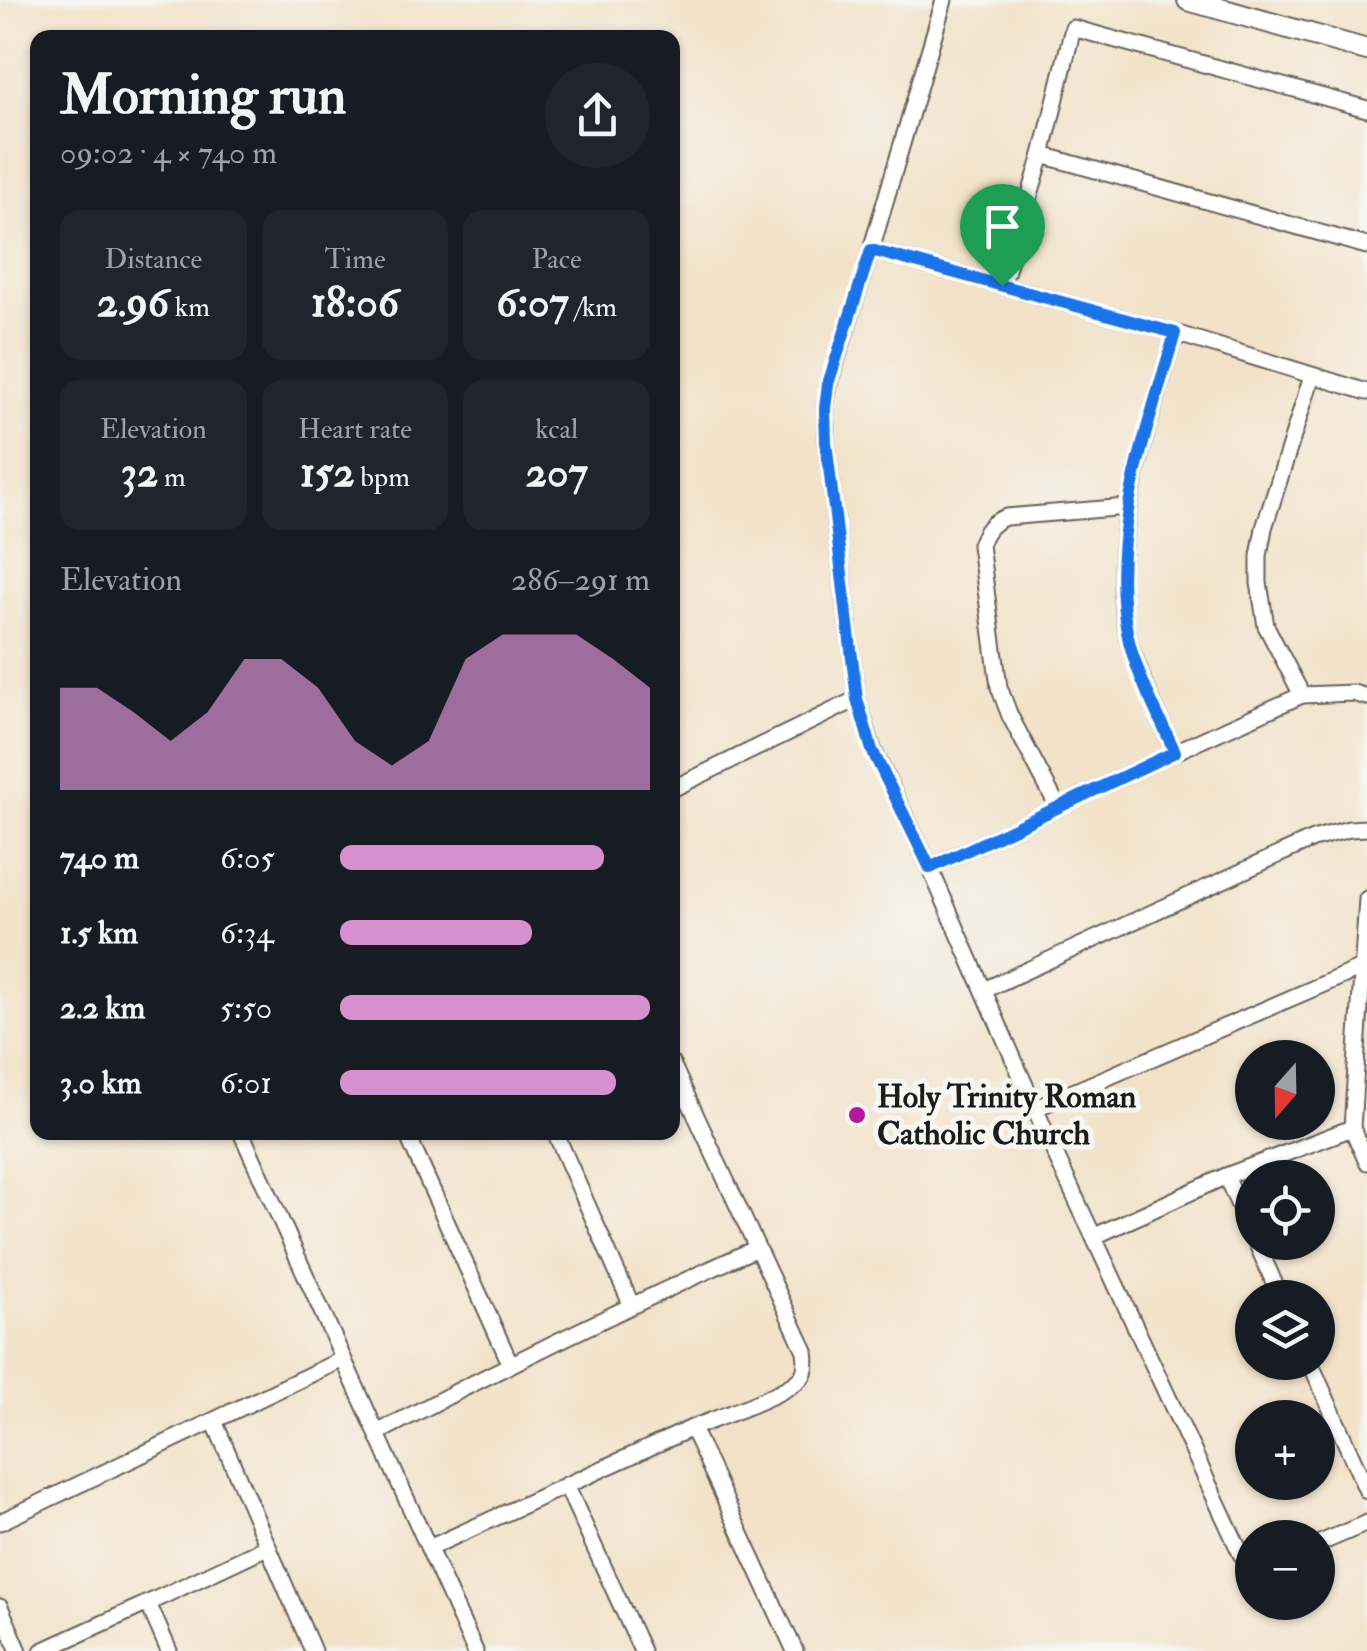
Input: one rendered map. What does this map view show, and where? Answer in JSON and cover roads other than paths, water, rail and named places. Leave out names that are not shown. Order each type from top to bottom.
[{"type":"street","points":[[944,0],[828,384],[825,408],[857,699],[872,750],[930,868],[1056,1156],[1235,1541]]},
{"type":"street","points":[[1188,0],[1367,50]]},
{"type":"street","points":[[1002,286],[1042,155],[1073,28],[1367,108]]},
{"type":"street","points":[[1042,155],[1367,246]]},
{"type":"street","points":[[871,250],[1175,333],[1367,392]]},
{"type":"street","points":[[1175,333],[1127,506],[1123,602],[1139,670],[1175,752]]},
{"type":"street","points":[[1302,696],[1266,626],[1258,582],[1264,528],[1312,376]]},
{"type":"street","points":[[1058,807],[1010,716],[1000,687],[980,545],[990,526],[1006,517],[1127,506]]},
{"type":"street","points":[[930,868],[1302,696],[1353,692],[1367,697]]},
{"type":"street","points":[[680,785],[857,699]]},
{"type":"street","points":[[984,990],[1313,839],[1367,828]]},
{"type":"street","points":[[1367,899],[1352,1128],[1367,1162]]},
{"type":"street","points":[[1036,1108],[1361,968]]},
{"type":"street","points":[[429,1548],[783,1390],[803,1376],[804,1350],[680,1081]]},
{"type":"street","points":[[1095,1236],[1226,1176],[1352,1128]]},
{"type":"street","points":[[245,1140],[475,1651]]},
{"type":"street","points":[[410,1140],[510,1363]]},
{"type":"street","points":[[559,1140],[631,1304]]},
{"type":"street","points":[[1226,1176],[1235,1196]]},
{"type":"street","points":[[377,1433],[631,1304],[757,1248]]},
{"type":"street","points":[[0,1522],[343,1359]]},
{"type":"street","points":[[1318,1380],[1367,1491]]},
{"type":"street","points":[[214,1421],[314,1651]]},
{"type":"street","points":[[692,1428],[795,1651]]},
{"type":"street","points":[[566,1485],[642,1651]]},
{"type":"street","points":[[1335,1537],[1367,1523]]},
{"type":"street","points":[[42,1651],[268,1546]]},
{"type":"street","points":[[148,1603],[169,1651]]},
{"type":"street","points":[[0,1607],[20,1651]]},
{"type":"place","name":"Holy Trinity Roman Catholic Church","points":[[857,1115]]}]
